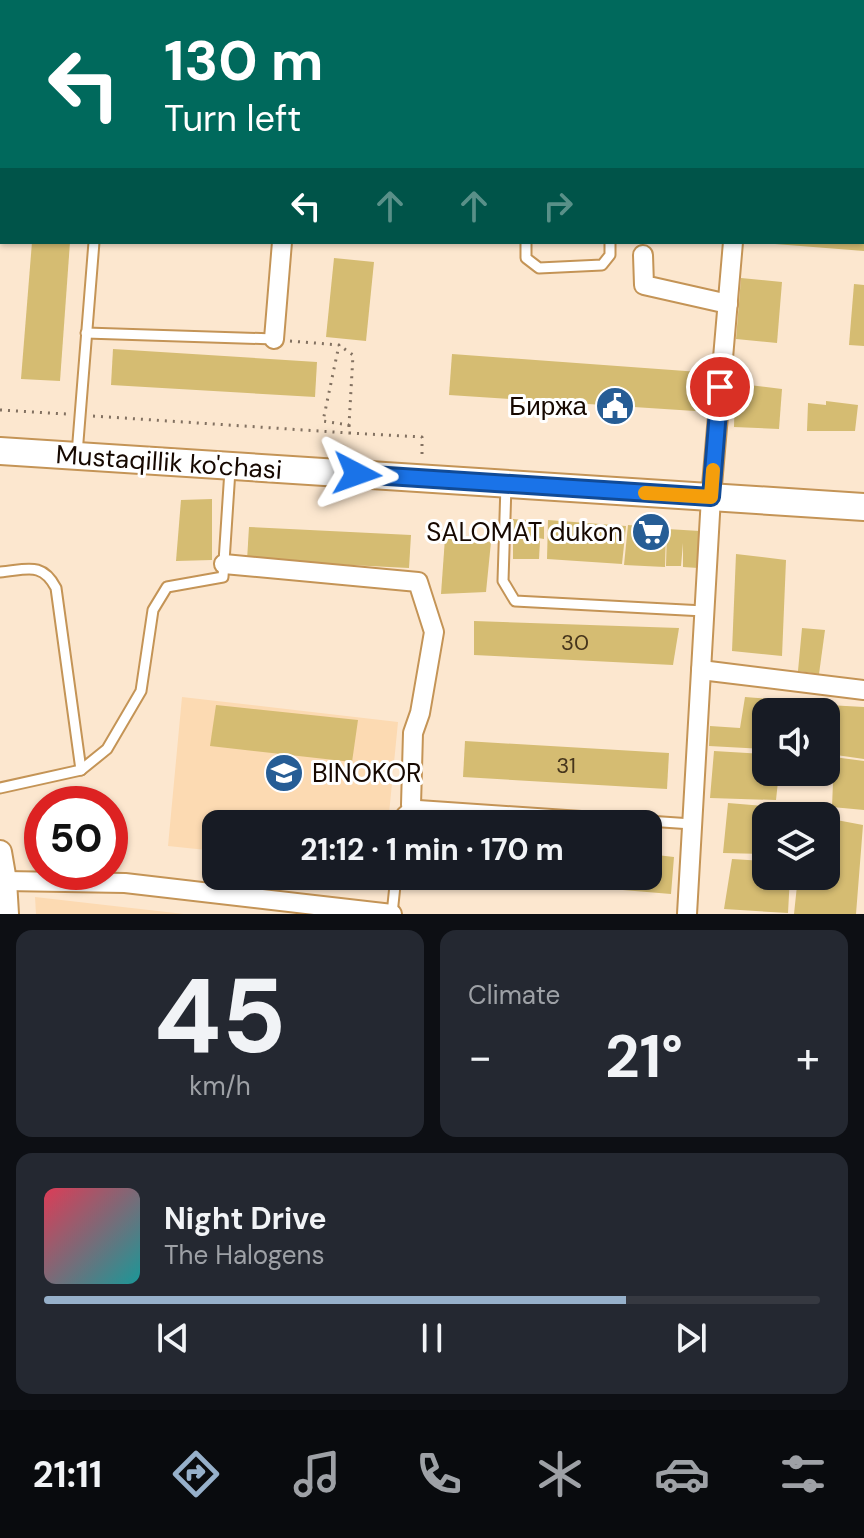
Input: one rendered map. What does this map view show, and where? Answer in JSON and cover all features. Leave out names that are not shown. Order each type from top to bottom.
[{"type":"main road","name":"Mustaqillik ko'chasi","points":[[0,451],[864,507]]},
{"type":"street","points":[[274,339],[282,244]]},
{"type":"street","points":[[687,914],[711,497],[733,244]]},
{"type":"street","points":[[643,249],[644,285],[728,304]]},
{"type":"street","points":[[224,564],[418,582],[434,632],[420,713],[413,733],[411,805]]},
{"type":"street","points":[[701,670],[864,690]]},
{"type":"street","points":[[0,852],[4,898],[125,883],[392,914]]},
{"type":"lane","points":[[76,456],[94,244]]},
{"type":"lane","points":[[526,244],[526,258],[539,268],[602,265],[610,255],[610,244]]},
{"type":"lane","points":[[86,333],[274,339]]},
{"type":"lane","points":[[0,788],[81,770],[107,749],[141,691],[153,610],[167,587],[223,577],[231,466]]},
{"type":"lane","points":[[506,484],[503,581],[515,601],[704,611]]},
{"type":"lane","points":[[0,572],[38,568],[50,576],[56,588],[81,770]]},
{"type":"lane","points":[[405,810],[411,805],[692,824]]},
{"type":"lane","points":[[392,914],[395,890]]},
{"type":"path","points":[[274,339],[339,345],[353,355],[349,433]]},
{"type":"path","points":[[339,345],[323,421],[349,425]]},
{"type":"path","points":[[0,410],[422,437],[422,454]]},
{"type":"shaded area","name":"BINOKOR","points":[[182,697],[398,722],[389,810],[202,810],[202,850],[168,846]]},
{"type":"shaded area","points":[[35,897],[184,914],[36,914]]},
{"type":"building","points":[[32,244],[70,244],[60,381],[21,379]]},
{"type":"building","points":[[775,244],[864,244],[864,251]]},
{"type":"building","points":[[334,258],[374,262],[366,341],[326,337]]},
{"type":"building","points":[[741,278],[782,282],[777,343],[736,339]]},
{"type":"building","points":[[854,284],[864,285],[864,346],[849,345]]},
{"type":"building","points":[[113,349],[317,362],[315,397],[111,385]]},
{"type":"building","points":[[452,354],[713,373],[710,412],[449,395]]},
{"type":"building","points":[[749,385],[782,389],[779,429],[734,427],[735,387]]},
{"type":"building","points":[[826,401],[858,405],[855,431],[807,431],[808,403],[826,405]]},
{"type":"building","points":[[212,499],[212,560],[176,561],[181,500]]},
{"type":"building","points":[[513,519],[544,522],[544,539],[513,534]]},
{"type":"building","points":[[548,520],[626,526],[622,564],[547,559]]},
{"type":"building","points":[[628,525],[666,528],[665,567],[624,565]]},
{"type":"building","points":[[249,527],[411,535],[409,568],[247,560]]},
{"type":"building","points":[[667,529],[700,531],[698,568],[683,567],[683,543],[681,566],[666,566]]},
{"type":"building","points":[[445,538],[491,542],[486,592],[441,594]]},
{"type":"building","points":[[513,538],[540,541],[539,559],[513,559]]},
{"type":"building","points":[[736,554],[786,560],[782,656],[732,651]]},
{"type":"building","points":[[474,621],[679,628],[673,665],[474,655]]},
{"type":"building","points":[[802,628],[825,630],[819,674],[798,671]]},
{"type":"building","points":[[745,697],[758,698],[752,698],[752,748],[709,746],[710,726],[740,728]]},
{"type":"building","points":[[216,705],[358,720],[352,762],[210,746]]},
{"type":"building","points":[[840,706],[864,707],[864,759],[840,756]]},
{"type":"building","points":[[465,741],[669,753],[667,789],[463,777]]},
{"type":"building","points":[[714,751],[752,753],[752,786],[778,786],[776,800],[710,798]]},
{"type":"building","points":[[840,758],[864,761],[864,810],[840,808],[840,802],[832,802],[833,786],[840,786]]},
{"type":"building","points":[[728,803],[752,805],[752,854],[723,853]]},
{"type":"building","points":[[840,821],[863,825],[856,914],[794,914],[797,890],[840,890]]},
{"type":"building","points":[[662,856],[674,857],[671,894],[623,890],[662,890]]},
{"type":"building","points":[[732,859],[752,860],[752,890],[789,890],[788,913],[724,909]]},
{"type":"slow traffic","points":[[645,493],[711,497],[713,470]]},
{"type":"place","name":"Биржа","points":[[615,406]]},
{"type":"place","name":"SALOMAT dukon","points":[[651,532]]},
{"type":"place","name":"BINOKOR","points":[[284,773]]},
{"type":"route","points":[[357,474],[711,497],[720,387]]}]
